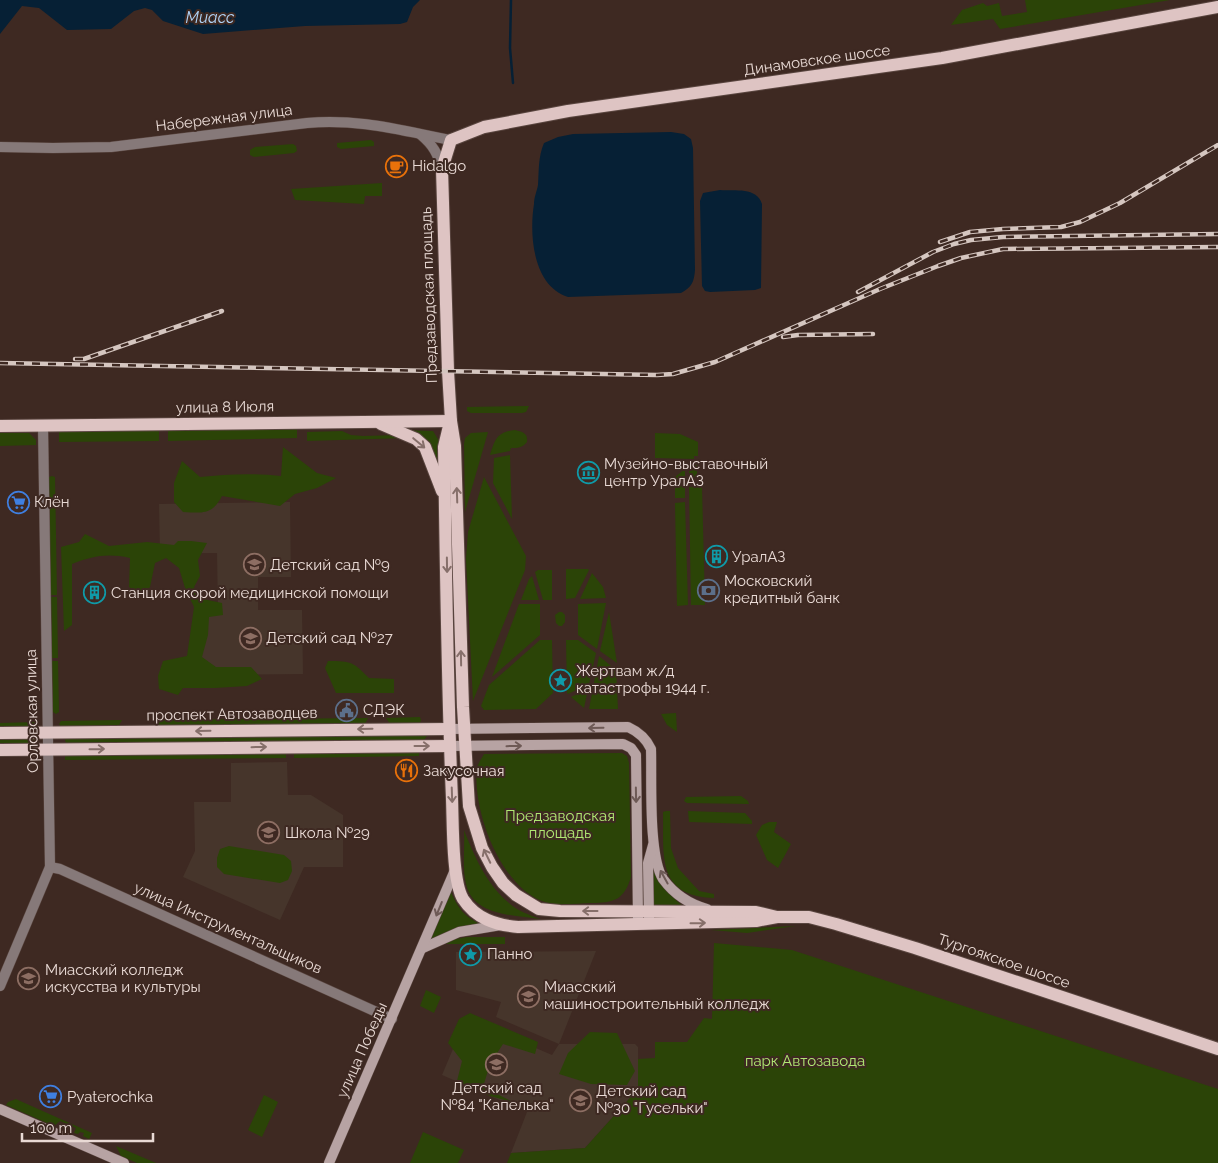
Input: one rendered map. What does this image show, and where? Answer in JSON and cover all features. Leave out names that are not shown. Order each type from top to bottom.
[{"type":"main road","name":"Динамовское шоссе","points":[[451,140],[484,127],[568,111],[942,58],[1218,7]]},
{"type":"main road","points":[[442,169],[451,140]]},
{"type":"main road","name":"Предзаводская площадь","points":[[442,169],[446,320],[451,421],[455,446],[464,730]]},
{"type":"main road","name":"Предзаводская площадь","points":[[451,421],[444,447],[449,729],[455,870],[462,898],[475,914],[501,925],[518,927],[644,918]]},
{"type":"main road","name":"улица 8 Июля","points":[[0,426],[451,421]]},
{"type":"main road","points":[[376,422],[416,440],[425,447],[445,499]]},
{"type":"main road","name":"проспект Автозаводцев","points":[[0,734],[628,727],[642,735],[651,749],[653,844]]},
{"type":"main road","points":[[464,730],[469,806],[476,831],[492,867],[503,883],[516,895],[539,909],[644,918]]},
{"type":"main road","points":[[0,750],[623,744],[631,748],[636,754],[644,918]]},
{"type":"main road","points":[[644,918],[648,863],[653,844]]},
{"type":"main road","points":[[653,844],[662,877],[676,894],[695,905],[718,912]]},
{"type":"main road","name":"улица Победы","points":[[329,1163],[455,870]]},
{"type":"main road","name":"Тургоякское шоссе","points":[[644,918],[718,912],[756,912],[777,917]]},
{"type":"main road","name":"Тургоякское шоссе","points":[[644,918],[756,921],[777,917],[809,917],[915,948],[1218,1049]]},
{"type":"main road","points":[[423,948],[459,932],[501,925]]},
{"type":"main road","points":[[0,1109],[124,1163]]},
{"type":"street","name":"Набережная улица","points":[[0,147],[111,147],[322,122],[370,124],[451,140]]},
{"type":"street","points":[[420,134],[431,144],[438,156],[442,169]]},
{"type":"street","name":"Орловская улица","points":[[0,986],[50,867],[43,426]]},
{"type":"street","name":"улица Инструментальщиков","points":[[50,867],[60,869],[178,921],[392,1018]]},
{"type":"shaded area","points":[[290,502],[291,577],[258,577],[258,610],[302,610],[303,674],[198,675],[197,612],[218,611],[217,553],[160,553],[159,504]]},
{"type":"shaded area","name":"Школа №29","points":[[287,762],[288,795],[311,795],[343,815],[343,867],[304,867],[280,920],[183,877],[195,851],[194,802],[231,802],[231,763]]},
{"type":"shaded area","name":"Миасский машиностроительный колледж","points":[[596,951],[559,1044],[496,1017],[501,1002],[456,990],[456,952]]},
{"type":"shaded area","name":"Детский сад №30 \"Гусельки\"","points":[[466,1018],[552,1055],[559,1044],[635,1044],[638,1047],[638,1089],[585,1148],[511,1153],[527,1112],[442,1075]]},
{"type":"green space","points":[[1025,0],[1170,0],[1000,29],[993,19],[951,25],[962,10],[983,3],[987,6],[999,3],[1002,16],[1027,12]]},
{"type":"green space","points":[[371,140],[374,142],[374,146],[341,149],[337,147],[337,143]]},
{"type":"green space","points":[[293,144],[296,146],[297,151],[294,153],[254,157],[250,155],[250,150],[255,147]]},
{"type":"green space","points":[[382,183],[382,196],[365,196],[364,204],[295,200],[291,189]]},
{"type":"green space","points":[[529,406],[526,412],[522,413],[471,413],[467,411],[467,407]]},
{"type":"green space","points":[[297,428],[297,438],[168,441],[168,430]]},
{"type":"green space","points":[[159,430],[159,441],[59,442],[59,431]]},
{"type":"green space","points":[[401,430],[433,431],[441,444],[443,485],[430,452]]},
{"type":"green space","points":[[515,430],[526,435],[527,442],[525,444],[520,447],[511,448],[510,451],[490,455],[493,445],[500,435],[504,432]]},
{"type":"green space","points":[[342,431],[351,435],[400,435],[406,438],[307,441],[307,432]]},
{"type":"green space","points":[[488,432],[465,512],[465,438],[471,433]]},
{"type":"green space","points":[[0,433],[29,433],[36,440],[36,445],[0,446]]},
{"type":"green space","points":[[655,433],[680,434],[698,442],[698,456],[694,456],[694,459],[655,458]]},
{"type":"green space","points":[[283,447],[317,473],[336,478],[317,488],[295,494],[280,506],[222,496],[211,510],[206,512],[183,512],[174,502],[174,483],[182,461],[200,477],[240,474],[281,476]]},
{"type":"green space","points":[[510,455],[512,519],[493,483],[494,458]]},
{"type":"green space","points":[[689,465],[697,465],[697,477],[689,477]]},
{"type":"green space","points":[[685,469],[685,483],[675,483],[675,477]]},
{"type":"green space","points":[[49,477],[55,477],[57,595],[51,595]]},
{"type":"green space","points":[[484,477],[526,556],[525,570],[473,701],[466,559],[468,532]]},
{"type":"green space","points":[[675,486],[685,486],[685,498],[675,498]]},
{"type":"green space","points":[[689,487],[702,487],[705,605],[691,605]]},
{"type":"green space","points":[[685,502],[688,605],[677,606],[675,503]]},
{"type":"green space","points":[[85,534],[109,546],[147,542],[174,545],[178,541],[207,543],[198,560],[200,576],[194,587],[203,599],[222,603],[223,615],[209,617],[208,635],[202,657],[216,667],[251,667],[262,679],[247,686],[183,688],[178,695],[159,689],[158,676],[163,661],[187,656],[194,607],[185,588],[179,568],[166,558],[155,563],[150,587],[142,595],[129,587],[130,558],[100,556],[72,564],[72,625],[64,631],[61,547],[79,542]]},
{"type":"green space","points":[[566,569],[589,570],[575,598],[566,599]]},
{"type":"green space","points":[[538,570],[552,570],[552,600],[543,600],[535,572]]},
{"type":"green space","points":[[592,573],[603,587],[606,598],[580,599]]},
{"type":"green space","points":[[532,576],[539,600],[521,600],[529,579]]},
{"type":"green space","points":[[51,597],[57,597],[58,658],[52,658]]},
{"type":"green space","points":[[606,603],[597,649],[578,635],[578,604]]},
{"type":"green space","points":[[519,604],[540,604],[540,635],[492,677]]},
{"type":"green space","points":[[559,612],[565,615],[565,622],[562,626],[556,623],[555,615]]},
{"type":"green space","points":[[609,612],[617,663],[600,651]]},
{"type":"green space","points":[[540,640],[552,640],[553,693],[536,709],[484,710],[481,706],[489,685]]},
{"type":"green space","points":[[566,640],[578,640],[596,653],[589,684],[568,694],[567,693]]},
{"type":"green space","points":[[599,656],[616,670],[618,709],[589,709]]},
{"type":"green space","points":[[52,661],[58,661],[59,712],[56,714],[53,712]]},
{"type":"green space","points":[[328,661],[342,661],[352,664],[369,678],[394,679],[394,693],[336,693],[325,668]]},
{"type":"green space","points":[[588,689],[584,708],[571,697]]},
{"type":"green space","points":[[676,713],[677,732],[667,725],[661,714]]},
{"type":"green space","points":[[420,717],[420,724],[390,724],[386,718]]},
{"type":"green space","points":[[368,718],[365,724],[156,726],[153,720]]},
{"type":"green space","points":[[122,720],[118,727],[61,727],[59,724],[61,721]]},
{"type":"green space","points":[[37,722],[37,727],[0,728],[0,723]]},
{"type":"green space","points":[[426,733],[427,736],[424,740],[66,743],[65,740],[66,736]]},
{"type":"green space","points":[[0,738],[36,738],[38,741],[36,744],[0,745]]},
{"type":"green space","points":[[419,751],[419,756],[294,758],[294,753]]},
{"type":"green space","points":[[286,753],[286,758],[65,760],[65,755]]},
{"type":"green space","name":"Предзаводская площадь","points":[[622,753],[627,756],[629,763],[631,877],[625,891],[612,901],[566,904],[548,903],[527,892],[513,879],[502,863],[484,824],[479,804],[477,768],[484,754]]},
{"type":"green space","points":[[741,796],[749,804],[687,803],[684,801],[686,797]]},
{"type":"green space","points":[[670,811],[671,848],[678,868],[699,891],[714,894],[714,898],[695,896],[682,890],[673,882],[667,871],[664,858],[663,812]]},
{"type":"green space","points":[[688,811],[745,813],[752,821],[752,824],[689,822]]},
{"type":"green space","points":[[769,822],[777,822],[774,832],[791,844],[778,868],[767,860],[756,835],[762,825]]},
{"type":"green space","points":[[464,830],[477,860],[494,888],[512,906],[540,919],[496,912],[486,908],[470,895],[464,871]]},
{"type":"green space","points":[[229,846],[284,855],[291,861],[292,871],[288,880],[280,883],[224,874],[217,867],[217,858],[220,849]]},
{"type":"green space","points":[[653,863],[664,887],[683,906],[653,906]]},
{"type":"green space","points":[[450,890],[463,912],[485,926],[456,930],[429,941]]},
{"type":"green space","points":[[796,926],[747,933],[711,930]]},
{"type":"green space","points":[[467,937],[505,937],[505,944],[446,944],[451,940]]},
{"type":"green space","name":"парк Автозавода","points":[[714,943],[792,950],[1218,1089],[1218,1163],[507,1163],[511,1153],[585,1148],[638,1089],[638,1059],[655,1058],[655,1042],[687,1042],[704,1018],[712,1019]]},
{"type":"green space","points":[[426,990],[441,997],[434,1013],[420,1006]]},
{"type":"green space","points":[[470,1013],[538,1042],[535,1054],[503,1044],[490,1064],[483,1087],[515,1103],[490,1096],[457,1081],[462,1061],[448,1043],[459,1019]]},
{"type":"green space","points":[[590,1032],[617,1033],[635,1071],[627,1085],[591,1084],[559,1074],[568,1053]]},
{"type":"green space","points":[[264,1095],[278,1102],[262,1137],[248,1130]]},
{"type":"green space","points":[[16,1099],[92,1133],[89,1139],[83,1136],[84,1133],[74,1133],[76,1128],[60,1121],[54,1126],[6,1105],[8,1102]]},
{"type":"green space","points":[[423,1132],[464,1150],[458,1163],[410,1163]]},
{"type":"green space","points":[[116,1146],[156,1163],[137,1163],[121,1156]]},
{"type":"water","name":"Миасс","points":[[0,0],[420,0],[413,7],[407,22],[400,24],[305,26],[203,34],[163,21],[152,10],[145,8],[134,11],[111,29],[67,30],[39,8],[22,6],[0,34]]},
{"type":"water","points":[[671,132],[684,134],[691,139],[693,148],[695,270],[693,281],[688,289],[681,293],[568,297],[556,291],[547,282],[541,271],[533,244],[534,201],[544,143],[558,137],[573,134]]},
{"type":"water","points":[[720,190],[750,192],[762,204],[761,288],[755,290],[710,292],[705,291],[702,286],[700,201],[703,193]]},
{"type":"waterway","points":[[511,0],[510,48],[513,83]]},
{"type":"railway","points":[[940,242],[970,232],[1061,227],[1080,222],[1120,203],[1218,145]]},
{"type":"railway","points":[[858,292],[933,252],[971,240],[1003,237],[1218,234]]},
{"type":"railway","points":[[0,363],[673,374],[715,362],[880,289],[961,258],[1003,249],[1218,247]]},
{"type":"railway","points":[[75,359],[84,359],[222,311]]},
{"type":"railway","points":[[783,337],[873,334]]},
{"type":"place","name":"Hidalgo","points":[[396,166]]},
{"type":"place","name":"Музейно-выставочный центр УралАЗ","points":[[588,473]]},
{"type":"place","name":"Клён","points":[[18,502]]},
{"type":"place","name":"УралАЗ","points":[[716,557]]},
{"type":"place","name":"Детский сад №9","points":[[254,565]]},
{"type":"place","name":"Московский кредитный банк","points":[[708,590]]},
{"type":"place","name":"Станция скорой медицинской помощи","points":[[95,593]]},
{"type":"place","name":"Детский сад №27","points":[[250,638]]},
{"type":"place","name":"Жертвам ж/д катастрофы 1944 г.","points":[[560,680]]},
{"type":"place","name":"СДЭК","points":[[347,710]]},
{"type":"place","name":"Закусочная","points":[[407,771]]},
{"type":"place","name":"Школа №29","points":[[269,833]]},
{"type":"place","name":"Панно","points":[[471,954]]},
{"type":"place","name":"Миасский колледж искусства и культуры","points":[[29,979]]},
{"type":"place","name":"Миасский машиностроительный колледж","points":[[528,996]]},
{"type":"place","name":"Детский сад №84 \"Капелька\"","points":[[497,1065]]},
{"type":"place","name":"Pyaterochka","points":[[51,1097]]},
{"type":"place","name":"Детский сад №30 \"Гусельки\"","points":[[580,1100]]}]
